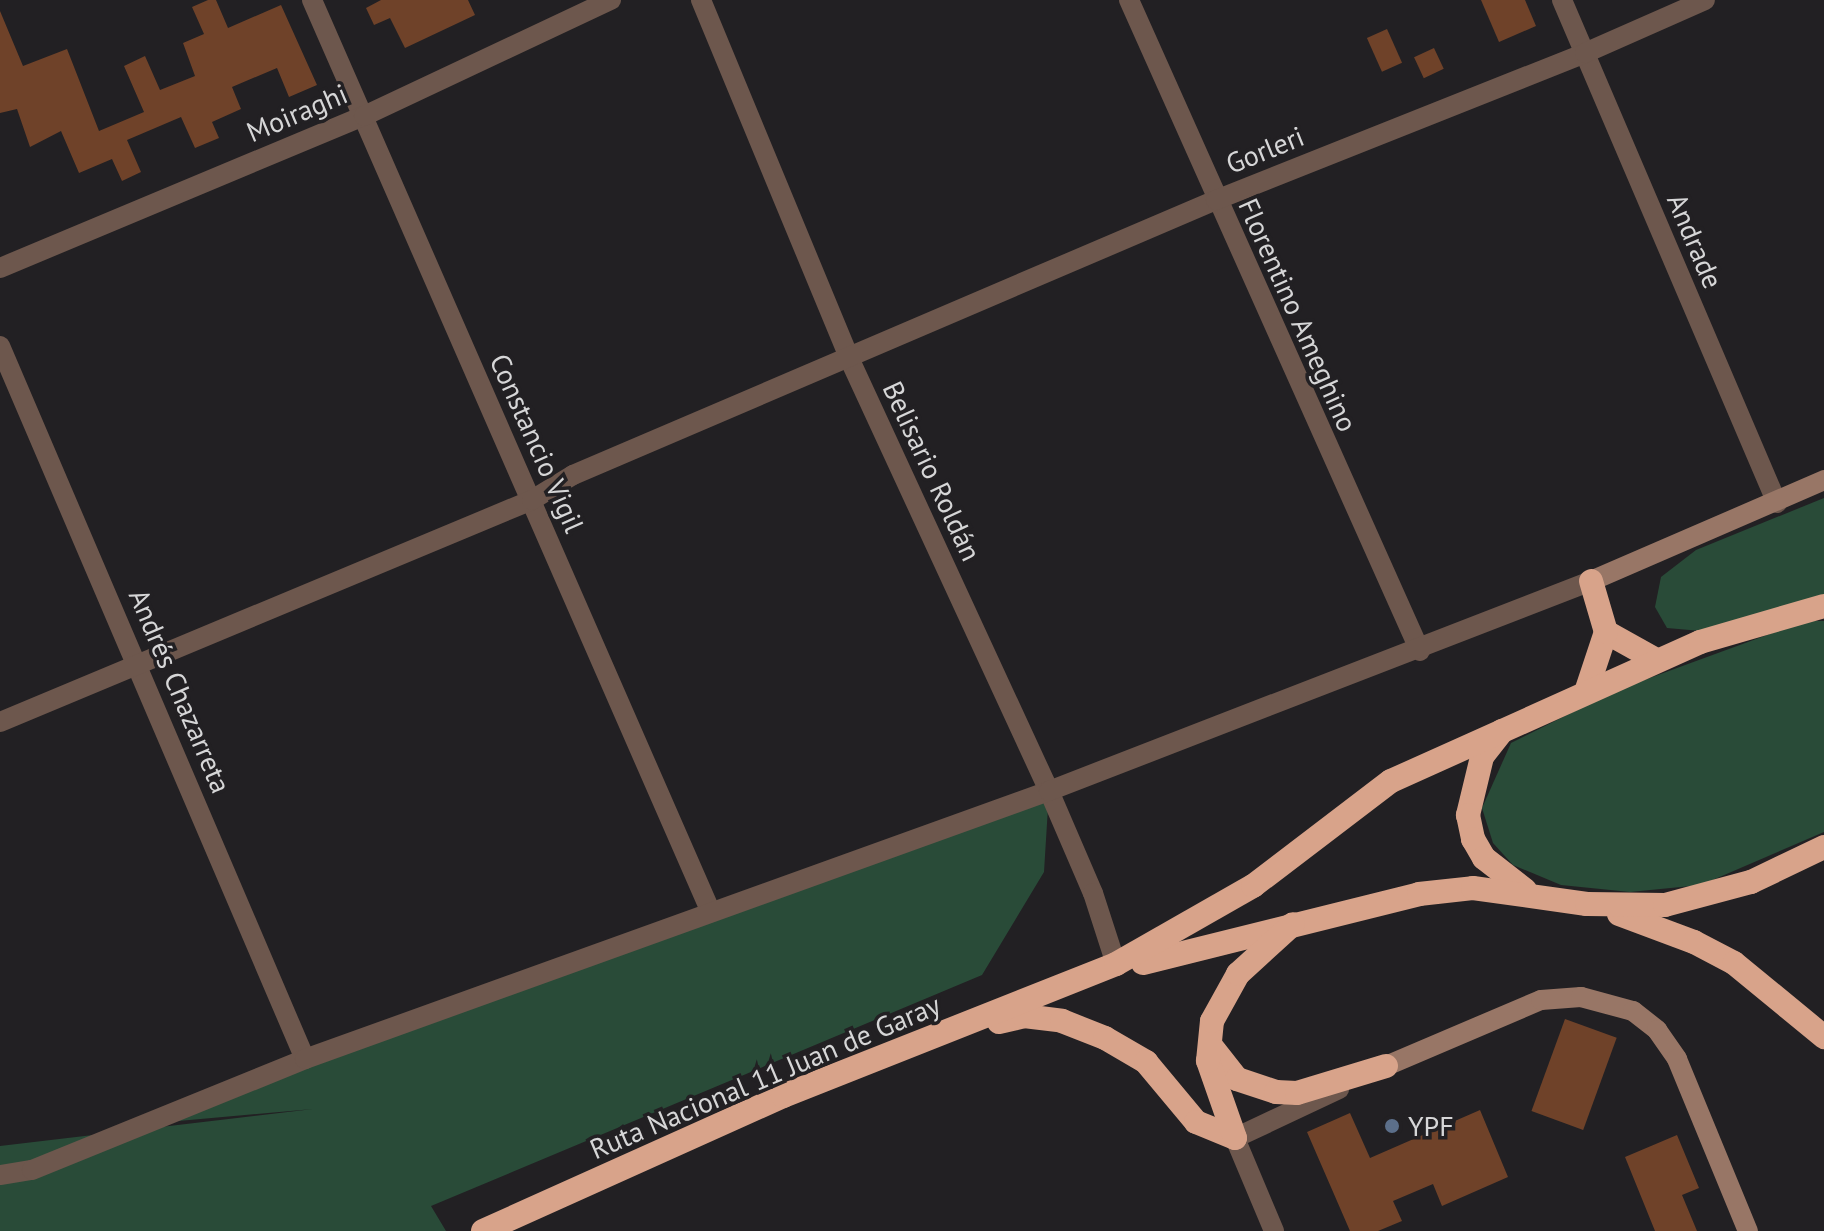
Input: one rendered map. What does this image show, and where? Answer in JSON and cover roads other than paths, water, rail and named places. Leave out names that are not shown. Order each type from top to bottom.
[{"type":"highway","points":[[1587,689],[1606,632],[1591,581]]},
{"type":"highway","name":"Ruta Nacional 11 Juan de Garay","points":[[483,1231],[783,1096],[1116,964],[1253,886],[1375,791],[1587,689],[1656,660],[1778,615],[1824,606]]},
{"type":"highway","points":[[1606,632],[1656,660]]},
{"type":"highway","name":"Ruta Nacional 11 Juan de Garay","points":[[1503,729],[1482,757],[1472,783],[1468,815],[1473,839],[1506,879],[1548,899]]},
{"type":"highway","name":"Ruta Nacional 11 Juan de Garay","points":[[1071,983],[1297,921],[1419,894],[1473,888],[1587,904],[1665,905],[1704,898],[1783,870],[1824,847]]},
{"type":"highway","name":"Ruta Nacional 11 Juan de Garay","points":[[1587,904],[1649,923],[1734,963],[1824,1037]]},
{"type":"highway","points":[[1235,1138],[1213,1078],[1209,1043],[1224,992],[1246,965],[1297,921]]},
{"type":"highway","points":[[934,1038],[1024,1016],[1062,1021],[1146,1062],[1196,1122],[1235,1138]]},
{"type":"highway","points":[[1209,1043],[1237,1079],[1276,1092],[1297,1093],[1386,1066]]},
{"type":"main road","points":[[1591,581],[1777,503],[1824,480]]},
{"type":"main road","points":[[1386,1066],[1541,1000],[1581,997],[1633,1011],[1657,1030],[1677,1059],[1748,1231]]},
{"type":"street","name":"Constancio Vigil","points":[[312,0],[710,910]]},
{"type":"street","name":"Moiraghi","points":[[0,268],[364,116],[611,0]]},
{"type":"street","name":"Belisario Roldán","points":[[701,0],[849,358],[1093,893],[1116,964]]},
{"type":"street","name":"Florentino Ameghino","points":[[1129,0],[1420,651]]},
{"type":"street","name":"Andrade","points":[[1562,0],[1777,503]]},
{"type":"street","name":"Gorleri","points":[[0,722],[532,500],[573,475],[1216,200],[1585,53],[1705,0]]},
{"type":"street","name":"Andrés Chazarreta","points":[[0,346],[138,662],[305,1059]]},
{"type":"street","points":[[0,1175],[32,1170],[305,1059],[710,910],[1049,791],[1420,651],[1591,581]]},
{"type":"street","points":[[1274,1231],[1235,1138],[1386,1066]]},
{"type":"place","name":"YPF","points":[[1392,1126]]}]
